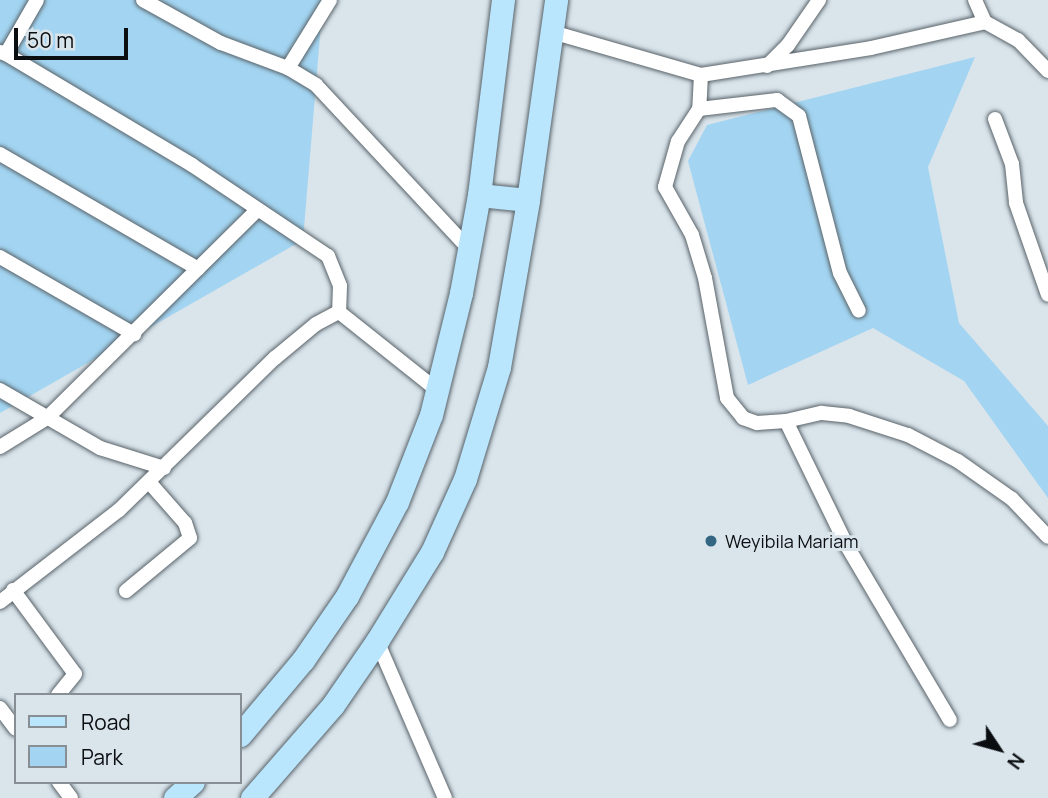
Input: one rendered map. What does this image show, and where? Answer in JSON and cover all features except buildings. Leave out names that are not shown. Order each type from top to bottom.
[{"type":"main road","points":[[242,733],[303,660],[346,596],[397,502],[437,390],[479,195],[503,0]]},
{"type":"main road","points":[[260,795],[333,705],[377,641],[432,552],[465,479],[499,367],[528,200],[556,0]]},
{"type":"main road","points":[[479,195],[528,200]]},
{"type":"main road","points":[[176,798],[191,784]]},
{"type":"street","points":[[37,0],[3,53],[139,132],[328,256],[340,286],[339,312]]},
{"type":"street","points":[[143,0],[221,43],[288,68],[316,85],[469,248]]},
{"type":"street","points":[[288,68],[330,0]]},
{"type":"street","points":[[767,66],[788,45],[819,0]]},
{"type":"street","points":[[975,0],[985,22],[1018,40],[1048,71]]},
{"type":"street","points":[[552,32],[701,75],[767,66],[985,22]]},
{"type":"street","points":[[701,75],[699,110],[678,141],[665,187],[692,235],[702,267],[727,398],[743,418],[757,423],[786,421],[822,413],[849,416],[908,435],[958,461],[1013,499],[1048,537]]},
{"type":"street","points":[[699,110],[777,100],[799,116],[841,273],[859,311]]},
{"type":"street","points":[[995,118],[1012,163],[1016,203],[1048,295]]},
{"type":"street","points":[[0,154],[198,269]]},
{"type":"street","points":[[0,447],[47,418],[257,210]]},
{"type":"street","points":[[0,257],[134,334]]},
{"type":"street","points":[[339,312],[437,390]]},
{"type":"street","points":[[0,602],[119,510],[275,358],[316,324],[339,312]]},
{"type":"street","points":[[0,390],[100,448],[164,468]]},
{"type":"street","points":[[786,421],[847,546],[950,720]]},
{"type":"street","points":[[126,591],[190,538],[185,523],[149,482]]},
{"type":"street","points":[[13,590],[75,674],[60,693]]},
{"type":"street","points":[[377,641],[445,798]]},
{"type":"street","points":[[0,708],[14,726]]},
{"type":"green space","points":[[0,0],[323,0],[303,240],[0,413]]},
{"type":"green space","points":[[975,57],[928,167],[959,323],[1048,426],[1048,498],[964,381],[873,328],[748,385],[688,161],[707,125]]},
{"type":"place","name":"Weyibila Mariam","points":[[711,541]]}]
